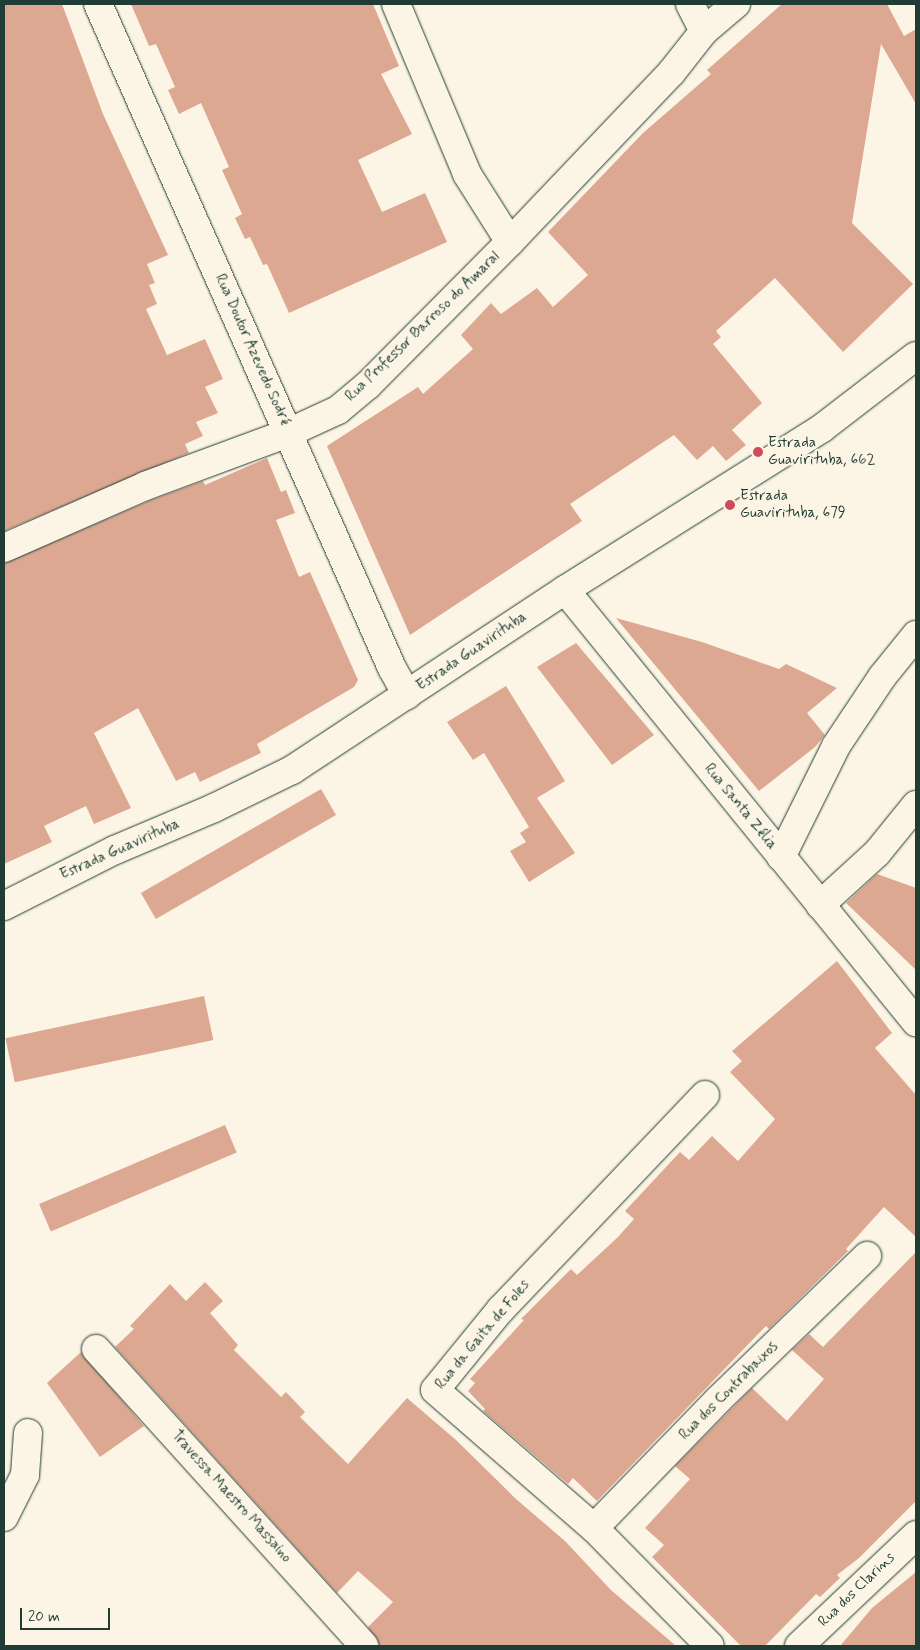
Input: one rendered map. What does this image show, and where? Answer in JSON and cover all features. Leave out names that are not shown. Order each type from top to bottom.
[{"type":"street","name":"Rua Doutor Azevedo Sodré","points":[[98,4],[392,668],[407,695]]},
{"type":"street","points":[[396,4],[467,174],[510,242]]},
{"type":"street","points":[[690,4],[704,32]]},
{"type":"street","name":"Rua Professor Barroso do Amaral","points":[[4,548],[145,486],[288,433],[338,410],[368,385],[510,242],[671,73],[704,32],[736,4]]},
{"type":"street","name":"Estrada Guavirituba","points":[[4,906],[90,862],[214,808],[292,770],[565,590],[822,428],[916,356]]},
{"type":"street","name":"Rua Santa Zélia","points":[[565,590],[916,1022]]},
{"type":"street","points":[[782,857],[836,746],[882,677],[916,635]]},
{"type":"street","points":[[820,905],[877,854],[916,805]]},
{"type":"street","name":"Rua da Gaita de Foles","points":[[705,1095],[501,1309],[434,1390],[594,1528],[710,1646]]},
{"type":"street","name":"Rua dos Contrabaixos","points":[[594,1528],[719,1399],[867,1256]]},
{"type":"street","name":"Travessa Maestro Massaino","points":[[96,1349],[364,1646]]},
{"type":"street","points":[[4,1517],[25,1474],[28,1433]]},
{"type":"street","name":"Rua dos Clarins","points":[[799,1646],[916,1535]]},
{"type":"building","points":[[4,4],[62,4],[103,114],[168,255],[147,264],[155,283],[149,285],[157,304],[146,309],[167,355],[205,339],[223,379],[205,387],[218,413],[196,422],[203,436],[185,444],[189,453],[4,531]]},
{"type":"building","points":[[131,4],[373,4],[399,66],[381,74],[412,134],[358,160],[382,212],[425,193],[447,242],[289,313],[267,264],[263,265],[250,237],[245,239],[235,218],[242,214],[222,170],[229,167],[201,103],[179,114],[168,90],[175,87],[156,44],[149,46]]},
{"type":"building","points":[[782,4],[887,4],[904,36],[916,29],[916,104],[881,44],[852,223],[913,284],[843,352],[775,278],[716,331],[721,337],[713,344],[762,403],[732,430],[746,445],[726,461],[713,446],[697,460],[674,435],[570,504],[582,521],[410,635],[327,446],[418,387],[423,394],[473,349],[461,335],[491,303],[501,314],[537,288],[553,307],[588,275],[548,232],[643,133],[711,74],[707,70]]},
{"type":"building","points":[[267,458],[281,492],[286,490],[295,513],[276,520],[299,577],[310,572],[358,680],[354,687],[257,744],[261,753],[200,782],[195,772],[176,781],[138,708],[94,733],[131,808],[94,824],[86,806],[44,826],[52,842],[4,864],[4,563],[151,500],[203,481],[205,485]]},
{"type":"building","points":[[616,618],[702,642],[779,669],[786,664],[837,688],[807,713],[825,735],[815,747],[759,791]]},
{"type":"building","points":[[576,643],[654,735],[612,765],[537,667]]},
{"type":"building","points":[[506,686],[565,781],[537,798],[575,853],[529,882],[510,851],[526,842],[520,833],[529,827],[484,753],[473,760],[447,722]]},
{"type":"building","points":[[321,789],[336,815],[156,919],[141,893]]},
{"type":"building","points":[[877,874],[916,888],[916,970],[846,903]]},
{"type":"building","points":[[837,961],[892,1033],[875,1048],[916,1095],[916,1237],[884,1207],[846,1249],[848,1251],[769,1329],[766,1326],[597,1501],[573,1478],[568,1484],[483,1411],[485,1409],[468,1391],[475,1383],[470,1379],[524,1320],[521,1319],[571,1269],[577,1275],[618,1237],[634,1219],[625,1211],[680,1152],[689,1160],[712,1136],[738,1161],[775,1119],[730,1072],[742,1061],[732,1051]]},
{"type":"building","points":[[204,996],[213,1040],[15,1082],[5,1038]]},
{"type":"building","points":[[225,1125],[237,1153],[51,1232],[39,1204]]},
{"type":"building","points":[[916,1252],[916,1501],[859,1558],[837,1575],[840,1578],[820,1597],[816,1594],[765,1646],[741,1646],[652,1557],[664,1545],[645,1528],[690,1479],[675,1466],[752,1388],[787,1421],[824,1379],[792,1350],[809,1334],[823,1347]]},
{"type":"building","points":[[205,1282],[223,1301],[210,1313],[238,1345],[234,1350],[281,1397],[286,1392],[305,1412],[300,1417],[348,1464],[407,1398],[456,1440],[516,1499],[565,1541],[611,1590],[676,1646],[379,1646],[368,1627],[393,1602],[358,1571],[337,1593],[115,1347],[134,1329],[130,1326],[170,1284],[186,1301]]},
{"type":"building","points":[[81,1352],[144,1426],[100,1457],[47,1383]]},
{"type":"building","points":[[916,1572],[916,1646],[840,1646],[872,1608]]},
{"type":"place","name":"Estrada Guavirituba, 662","points":[[758,452]]},
{"type":"place","name":"Estrada Guavirituba, 679","points":[[730,505]]}]
